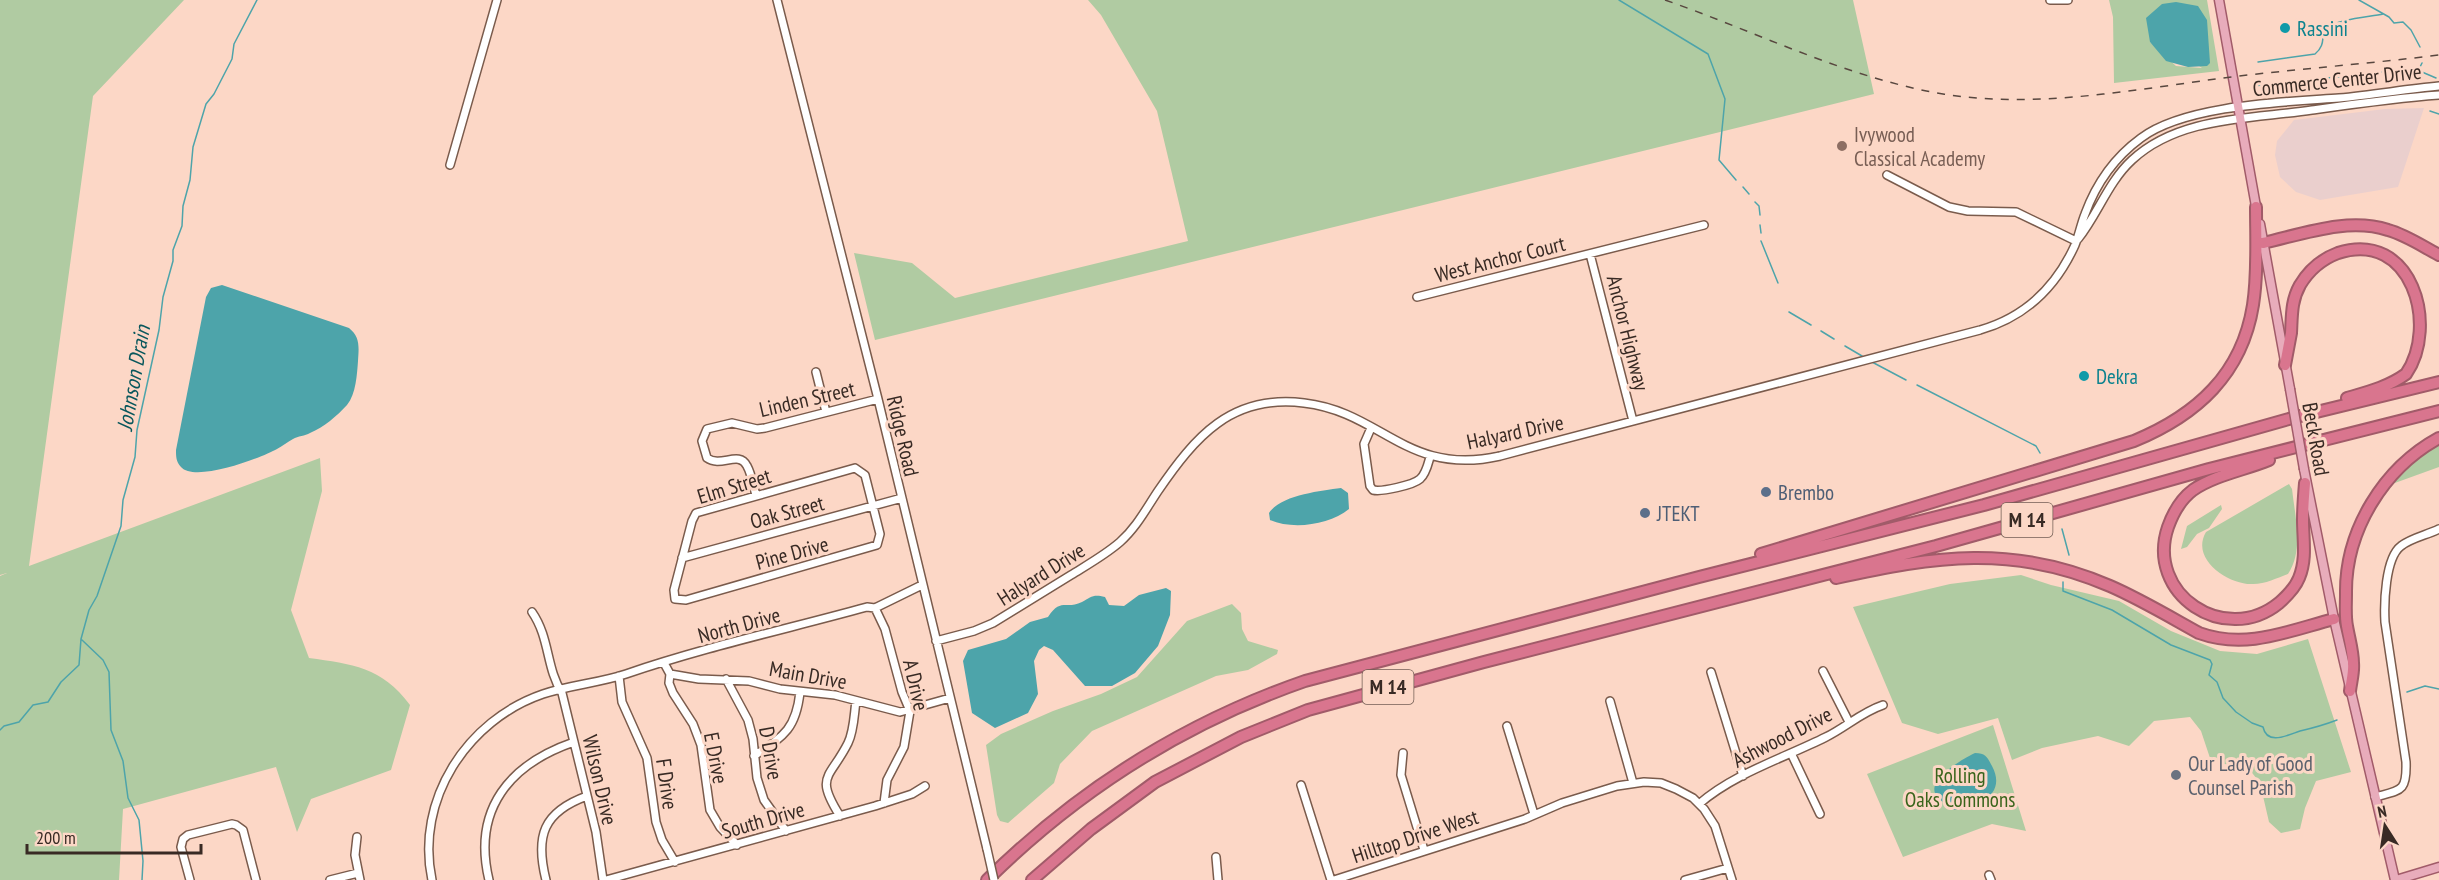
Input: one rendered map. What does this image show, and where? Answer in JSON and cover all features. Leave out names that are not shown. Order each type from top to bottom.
[{"type":"highway","points":[[1699,576],[1761,554],[2134,441],[2163,429],[2193,409],[2214,390],[2242,345],[2249,324],[2255,276],[2256,207]]},
{"type":"highway","points":[[2263,243],[2352,224],[2367,225],[2403,235],[2439,255]]},
{"type":"highway","points":[[2285,364],[2291,333],[2291,314],[2297,292],[2308,273],[2327,258],[2356,249],[2382,252],[2402,262],[2410,269],[2426,291]]},
{"type":"highway","points":[[2296,417],[2320,405],[2379,389],[2403,375],[2421,356],[2431,330]]},
{"type":"highway","name":"M 14","points":[[987,880],[1043,828],[1093,789],[1171,740],[1247,703],[1305,681],[1699,576],[1984,505],[2296,417],[2439,382]]},
{"type":"highway","name":"M 14","points":[[1032,880],[1091,829],[1155,782],[1213,751],[1308,710],[1736,596],[1936,546],[2209,470],[2439,411]]},
{"type":"highway","points":[[2350,691],[2354,663],[2347,624],[2346,592],[2348,565],[2355,538],[2381,488],[2414,454],[2439,438]]},
{"type":"highway","points":[[2305,483],[2302,565],[2292,590],[2283,600],[2260,615],[2233,620],[2208,615],[2182,596],[2168,573],[2164,547],[2166,533],[2178,505],[2191,491],[2208,482],[2317,442]]},
{"type":"highway","points":[[1736,596],[1793,588],[1904,563],[1949,558],[1995,557],[2035,563],[2081,575],[2110,586],[2199,633],[2213,638],[2244,641],[2334,619]]},
{"type":"main road","name":"Beck Road","points":[[2219,0],[2305,483],[2350,691],[2396,880]]},
{"type":"main road","points":[[2396,880],[2439,867]]},
{"type":"street","points":[[450,165],[497,0]]},
{"type":"street","name":"Ridge Road","points":[[777,0],[878,399],[994,880]]},
{"type":"street","points":[[2050,0],[2068,0]]},
{"type":"street","name":"Commerce Center Drive","points":[[2239,108],[2439,86]]},
{"type":"street","points":[[2430,87],[2435,95]]},
{"type":"street","name":"Commerce Center Drive","points":[[2241,119],[2435,95]]},
{"type":"street","name":"Halyard Drive","points":[[936,641],[974,631],[993,623],[1117,544],[1135,525],[1189,447],[1211,427],[1231,415],[1265,404],[1303,402],[1334,409],[1430,457],[1455,461],[1488,459],[1998,324],[2022,311],[2042,295],[2060,272],[2076,241],[2097,188],[2121,156],[2152,131],[2170,122],[2239,108]]},
{"type":"street","points":[[2191,117],[2193,128]]},
{"type":"street","name":"Halyard Drive","points":[[2076,241],[2094,219],[2114,182],[2131,161],[2161,139],[2193,128],[2241,119]]},
{"type":"street","points":[[1887,175],[1949,207],[1968,211],[2016,212],[2076,241]]},
{"type":"street","name":"West Anchor Court","points":[[1417,297],[1704,225]]},
{"type":"street","name":"Anchor Highway","points":[[1590,254],[1633,421]]},
{"type":"street","points":[[816,372],[826,412]]},
{"type":"street","name":"Linden Street","points":[[756,495],[748,467],[743,461],[735,458],[716,462],[707,458],[702,441],[705,431],[729,423],[757,429],[765,428],[878,399]]},
{"type":"street","points":[[1371,428],[1364,447],[1370,486],[1373,490],[1383,490],[1417,481],[1424,474],[1430,457]]},
{"type":"street","name":"Elm Street","points":[[675,599],[674,590],[696,513],[855,468],[865,475],[873,506]]},
{"type":"street","name":"Oak Street","points":[[682,558],[902,498]]},
{"type":"street","name":"Pine Drive","points":[[675,599],[686,600],[873,548],[879,543],[881,537],[873,506]]},
{"type":"street","points":[[2375,797],[2399,791],[2404,786],[2406,778],[2385,622],[2385,600],[2391,561],[2402,546],[2439,529]]},
{"type":"street","name":"North Drive","points":[[432,880],[429,842],[435,808],[448,774],[459,756],[482,730],[507,710],[560,689],[619,676],[867,607],[875,608],[922,585]]},
{"type":"street","name":"A Drive","points":[[875,608],[885,629],[902,692],[910,711],[904,747],[887,780],[884,803]]},
{"type":"street","name":"Wilson Drive","points":[[532,612],[541,626],[556,683],[560,689],[596,832],[605,880]]},
{"type":"street","points":[[664,663],[670,674]]},
{"type":"street","points":[[1823,671],[1849,722]]},
{"type":"street","points":[[1711,672],[1743,776]]},
{"type":"street","name":"Main Drive","points":[[670,674],[699,679],[749,681],[800,692],[836,695],[900,712],[950,698]]},
{"type":"street","name":"E Drive","points":[[670,674],[669,683],[673,693],[693,724],[701,745],[710,810],[720,827],[737,845]]},
{"type":"street","name":"F Drive","points":[[619,676],[622,702],[647,758],[656,822],[662,840],[675,862]]},
{"type":"street","name":"D Drive","points":[[726,679],[748,720],[757,778],[764,800],[786,831]]},
{"type":"street","points":[[754,756],[772,744],[792,725],[798,713],[800,692]]},
{"type":"street","points":[[840,816],[828,797],[826,781],[850,738],[856,701]]},
{"type":"street","points":[[1610,701],[1633,783]]},
{"type":"street","name":"Ashwood Drive","points":[[1699,804],[1718,788],[1830,735],[1867,711],[1883,705]]},
{"type":"street","points":[[1506,726],[1534,814]]},
{"type":"street","points":[[489,880],[485,862],[485,839],[490,815],[500,795],[526,765],[547,752],[574,742]]},
{"type":"street","points":[[1403,753],[1401,775],[1424,850]]},
{"type":"street","points":[[1791,753],[1820,814]]},
{"type":"street","name":"Hilltop Drive West","points":[[1333,880],[1506,824],[1562,803],[1633,783],[1651,782],[1670,786],[1685,793],[1699,804]]},
{"type":"street","points":[[1301,785],[1333,880]]},
{"type":"street","name":"South Drive","points":[[605,880],[840,816],[912,794],[925,786]]},
{"type":"street","points":[[546,880],[540,848],[547,825],[565,806],[587,796]]},
{"type":"street","points":[[1699,804],[1715,826],[1732,880]]},
{"type":"street","points":[[190,880],[181,847],[183,839],[232,825],[239,826],[243,830],[256,880]]},
{"type":"street","points":[[330,880],[359,877],[355,855],[357,837]]},
{"type":"street","points":[[1216,857],[1218,880]]},
{"type":"street","points":[[1685,880],[1728,868]]},
{"type":"shaded area","points":[[2424,108],[2398,187],[2320,200],[2296,192],[2280,177],[2275,155],[2277,141],[2294,120],[2385,109]]},
{"type":"green space","points":[[0,0],[184,0],[93,96],[29,566],[320,458],[322,491],[291,610],[309,658],[352,665],[377,675],[399,692],[410,705],[391,770],[311,799],[297,832],[276,767],[123,809],[119,880],[0,880],[0,576],[7,573],[0,575]]},
{"type":"green space","points":[[1088,0],[1853,0],[1874,94],[875,340],[854,253],[912,263],[955,298],[1188,241],[1157,111],[1101,15]]},
{"type":"green space","points":[[2109,0],[2207,0],[2219,71],[2114,83],[2113,17]],"holes":[[[2150,32],[2202,68],[2176,66],[2150,42]]]},
{"type":"green space","points":[[2439,438],[2439,467],[2381,488]]},
{"type":"green space","points":[[2289,484],[2292,489],[2297,544],[2293,565],[2288,574],[2256,584],[2242,583],[2222,575],[2207,560],[2203,552],[2202,542],[2206,532]]},
{"type":"green space","points":[[2221,505],[2222,509],[2209,528],[2197,534],[2187,547],[2181,549],[2187,526]]},
{"type":"green space","points":[[2021,575],[2051,585],[2119,601],[2171,631],[2220,651],[2257,654],[2308,639],[2351,772],[2316,781],[2305,808],[2300,829],[2281,833],[2269,822],[2260,783],[2246,765],[2222,764],[2210,758],[2201,731],[2190,717],[2154,721],[2129,746],[2098,736],[2042,748],[2012,760],[1998,718],[1938,734],[1902,723],[1853,607],[1950,584]]},
{"type":"green space","points":[[1232,604],[1241,613],[1242,629],[1248,641],[1278,650],[1277,654],[1248,670],[1216,676],[1092,731],[1060,764],[1054,783],[1008,823],[1000,821],[997,815],[986,745],[1001,734],[1137,677],[1187,621]]},
{"type":"green space","name":"Rolling Oaks Commons","points":[[1993,725],[2026,831],[1992,824],[1903,857],[1867,774]]},
{"type":"water","points":[[2176,2],[2198,6],[2207,20],[2210,63],[2207,66],[2188,67],[2166,61],[2150,42],[2146,18],[2162,4]]},
{"type":"water","points":[[222,285],[349,328],[357,338],[358,346],[355,384],[347,405],[315,431],[243,463],[213,471],[188,471],[178,463],[176,450],[206,297],[211,288]]},
{"type":"water","points":[[1341,488],[1348,493],[1349,509],[1331,519],[1300,525],[1289,525],[1270,520],[1269,513],[1282,502],[1302,495]]},
{"type":"water","points":[[1166,588],[1171,591],[1170,615],[1158,646],[1135,673],[1112,686],[1085,686],[1053,650],[1044,646],[1039,650],[1034,661],[1038,694],[1028,713],[995,728],[972,713],[963,661],[968,650],[1006,639],[1030,622],[1048,617],[1060,606],[1076,604],[1092,596],[1098,596],[1105,597],[1109,605],[1124,606],[1139,595]]},
{"type":"water","points":[[1975,753],[1987,758],[1996,776],[1996,784],[1988,797],[1981,802],[1954,810],[1936,795],[1934,789],[1936,783],[1948,770]]},
{"type":"waterway","name":"Johnson Drain","points":[[0,730],[4,726],[19,722],[33,705],[48,702],[61,682],[79,665],[81,639],[89,610],[97,596],[121,526],[123,500],[135,457],[137,430],[159,330],[163,297],[173,261],[173,250],[182,226],[193,147],[206,104],[214,94],[232,59],[234,44],[257,0]]},
{"type":"waterway","points":[[1619,0],[1708,54],[1725,99],[1719,160],[1736,180]]},
{"type":"waterway","points":[[2359,0],[2389,17],[2394,23],[2403,22],[2411,30],[2420,47]]},
{"type":"waterway","points":[[2258,62],[2315,54],[2321,47],[2324,31],[2331,26],[2383,14]]},
{"type":"waterway","points":[[2422,63],[2420,67],[2422,71]]},
{"type":"waterway","points":[[2253,86],[2400,70],[2422,72],[2436,78]]},
{"type":"waterway","points":[[2430,111],[2439,114]]},
{"type":"waterway","points":[[1743,187],[1749,194]]},
{"type":"waterway","points":[[1755,202],[1759,206],[1760,215]]},
{"type":"waterway","points":[[1760,225],[1761,233]]},
{"type":"waterway","points":[[1761,241],[1778,283]]},
{"type":"waterway","points":[[1789,312],[1811,325]]},
{"type":"waterway","points":[[1821,331],[1834,339]]},
{"type":"waterway","points":[[1845,346],[1862,356]]},
{"type":"waterway","points":[[1872,362],[1906,380]]},
{"type":"waterway","points":[[1917,385],[2036,446],[2040,453]]},
{"type":"waterway","points":[[2062,529],[2069,555]]},
{"type":"waterway","points":[[2063,582],[2063,591],[2112,610],[2171,645],[2210,660],[2212,664],[2209,675],[2217,682],[2223,698],[2236,712],[2252,723],[2263,727],[2269,736],[2284,737],[2337,720]]},
{"type":"waterway","points":[[82,640],[103,660],[109,672],[111,730],[123,761],[128,798],[139,820],[143,861],[142,880]]},
{"type":"waterway","points":[[2407,692],[2425,686],[2439,689]]},
{"type":"railway","points":[[1665,0],[1802,53],[1872,77],[1907,87],[1978,98],[2013,100],[2083,96],[2439,55]]},
{"type":"place","name":"Rassini","points":[[2285,28]]},
{"type":"place","name":"Ivywood Classical Academy","points":[[1842,146]]},
{"type":"place","name":"Dekra","points":[[2084,376]]},
{"type":"place","name":"Brembo","points":[[1766,492]]},
{"type":"place","name":"JTEKT","points":[[1645,513]]},
{"type":"place","name":"Our Lady of Good Counsel Parish","points":[[2176,775]]}]
